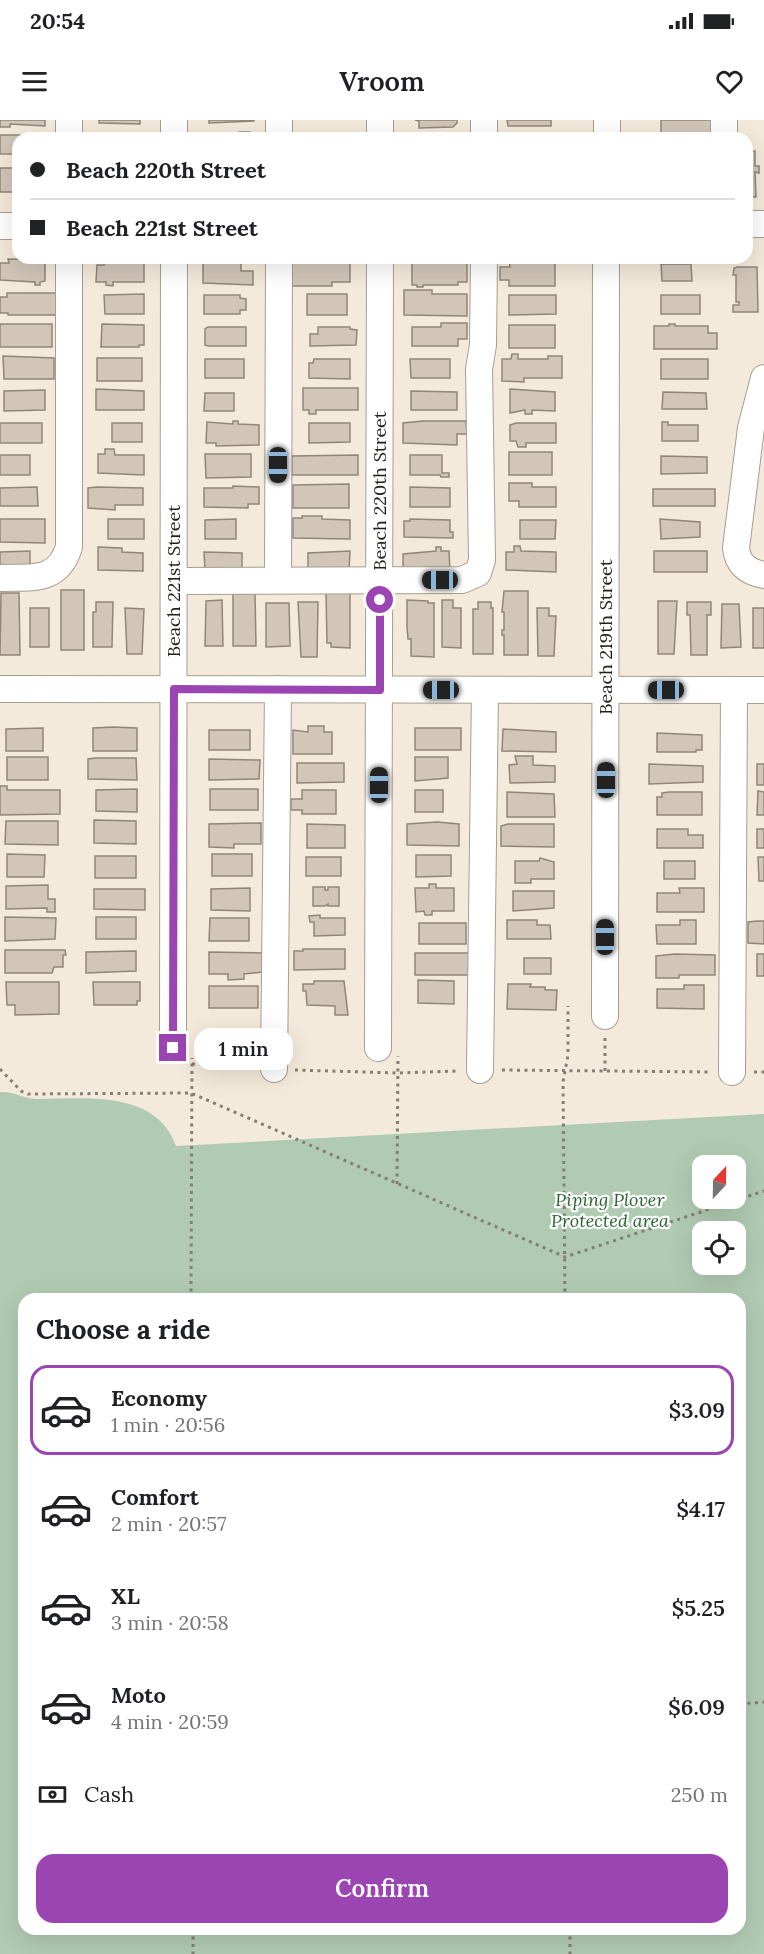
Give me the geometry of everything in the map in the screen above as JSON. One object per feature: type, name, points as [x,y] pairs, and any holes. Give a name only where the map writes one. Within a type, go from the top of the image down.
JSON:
[{"type":"street","points":[[0,578],[47,575],[60,566],[69,547],[69,264]]},
{"type":"street","name":"Beach 221st Street","points":[[174,264],[174,689],[183,1050]]},
{"type":"street","points":[[278,580],[279,264]]},
{"type":"street","name":"Beach 220th Street","points":[[380,264],[380,690],[388,1050]]},
{"type":"street","points":[[174,580],[462,580],[472,578],[481,567],[479,369],[483,345],[483,264]]},
{"type":"street","name":"Beach 219th Street","points":[[605,1016],[606,264]]},
{"type":"street","points":[[764,378],[752,428],[736,549],[737,557],[746,569],[764,575]]},
{"type":"street","points":[[0,689],[764,690]]},
{"type":"street","points":[[274,1069],[278,689]]},
{"type":"street","points":[[480,1070],[485,690]]},
{"type":"street","points":[[732,1072],[734,690]]},
{"type":"path","points":[[565,1293],[563,1082],[568,1055],[568,1006]]},
{"type":"path","points":[[604,1071],[605,1016]]},
{"type":"path","points":[[183,1050],[190,1094],[191,1293]]},
{"type":"path","points":[[388,1050],[397,1184]]},
{"type":"path","points":[[0,1069],[21,1091],[28,1094],[190,1094],[565,1257],[764,1191]]},
{"type":"path","points":[[746,1704],[764,1702]]},
{"type":"path","points":[[193,1935],[193,1954]]},
{"type":"path","points":[[570,1935],[570,1954]]},
{"type":"green space","name":"Piping Plover Protected area","points":[[0,1092],[36,1099],[96,1099],[136,1106],[152,1115],[166,1128],[176,1146],[764,1114],[764,1954],[0,1954]]},
{"type":"building","points":[[0,120],[45,120],[45,126],[10,124],[10,127],[0,127]]},
{"type":"building","points":[[99,120],[140,120],[140,124],[99,123]]},
{"type":"building","points":[[209,120],[254,120],[254,121],[209,123]]},
{"type":"building","points":[[415,120],[457,120],[457,123],[453,127],[419,128],[419,121]]},
{"type":"building","points":[[507,120],[551,120],[551,126],[508,126]]},
{"type":"building","points":[[661,120],[718,120],[718,132],[661,132]]},
{"type":"building","points":[[0,135],[12,135],[12,154],[0,154]]},
{"type":"building","points":[[753,151],[755,151],[755,166],[759,166],[759,173],[755,172],[756,197],[753,197]]},
{"type":"building","points":[[0,168],[12,168],[12,192],[0,192]]},
{"type":"building","points":[[8,259],[12,259],[12,264],[45,264],[45,281],[40,282],[40,285],[35,285],[35,282],[0,280],[0,263],[9,263]]},
{"type":"building","points":[[144,264],[144,282],[113,282],[113,286],[106,285],[106,282],[96,282],[97,265]]},
{"type":"building","points":[[203,264],[241,264],[241,271],[253,271],[253,285],[203,283]]},
{"type":"building","points":[[292,264],[350,264],[350,282],[332,282],[332,286],[292,286]]},
{"type":"building","points":[[412,264],[467,264],[467,282],[458,282],[458,285],[423,285],[423,287],[412,285]]},
{"type":"building","points":[[510,264],[555,264],[555,286],[509,286],[509,280],[500,280],[500,267],[510,267]]},
{"type":"building","points":[[661,264],[691,264],[692,281],[662,281]]},
{"type":"building","points":[[757,267],[758,312],[733,312],[733,305],[739,305],[739,302],[736,302],[736,275],[733,275],[734,268]]},
{"type":"building","points":[[404,290],[432,290],[432,294],[467,294],[467,316],[404,315]]},
{"type":"building","points":[[7,293],[56,293],[56,315],[0,313],[0,297],[7,297]]},
{"type":"building","points":[[144,294],[144,314],[105,314],[104,295]]},
{"type":"building","points":[[307,294],[347,294],[347,315],[307,315]]},
{"type":"building","points":[[204,295],[240,295],[240,298],[246,299],[246,310],[240,310],[240,314],[204,314]]},
{"type":"building","points":[[509,295],[556,295],[556,314],[509,315]]},
{"type":"building","points":[[661,295],[700,295],[700,314],[661,314]]},
{"type":"building","points":[[441,323],[467,323],[467,339],[458,339],[458,346],[412,346],[412,327],[441,327]]},
{"type":"building","points":[[0,324],[52,324],[52,347],[0,347]]},
{"type":"building","points":[[102,324],[144,325],[144,345],[101,347]]},
{"type":"building","points":[[669,324],[708,326],[708,333],[717,333],[717,349],[654,349],[654,326],[669,326]]},
{"type":"building","points":[[509,325],[555,325],[555,348],[509,348]]},
{"type":"building","points":[[208,327],[246,327],[246,346],[205,345],[205,329]]},
{"type":"building","points":[[318,327],[350,327],[350,329],[357,330],[356,345],[310,346],[310,334],[318,334]]},
{"type":"building","points":[[512,354],[518,354],[518,359],[548,359],[548,356],[562,356],[562,378],[524,378],[524,382],[502,381],[502,359],[511,359]]},
{"type":"building","points":[[3,356],[54,358],[54,379],[4,379]]},
{"type":"building","points":[[97,358],[142,358],[142,381],[97,381]]},
{"type":"building","points":[[205,359],[244,359],[244,378],[205,378]]},
{"type":"building","points":[[314,359],[350,359],[350,379],[309,378],[309,363],[313,363]]},
{"type":"building","points":[[410,359],[450,359],[450,378],[411,378]]},
{"type":"building","points":[[661,359],[708,359],[708,379],[661,379]]},
{"type":"building","points":[[303,388],[358,388],[358,410],[316,410],[316,414],[309,414],[309,410],[303,410]]},
{"type":"building","points":[[96,389],[144,391],[144,410],[96,410]]},
{"type":"building","points":[[510,389],[555,392],[555,411],[532,410],[532,414],[525,414],[525,410],[510,413]]},
{"type":"building","points":[[45,390],[45,410],[4,411],[4,391]]},
{"type":"building","points":[[411,391],[457,392],[457,410],[411,410]]},
{"type":"building","points":[[663,392],[706,393],[707,409],[662,409]]},
{"type":"building","points":[[205,393],[234,393],[234,411],[204,411]]},
{"type":"building","points":[[233,421],[238,421],[238,424],[259,425],[259,445],[216,446],[216,443],[206,443],[207,422],[233,424]]},
{"type":"building","points":[[466,421],[467,434],[457,434],[457,445],[403,443],[403,423]]},
{"type":"building","points":[[662,422],[668,422],[668,425],[698,425],[698,441],[662,441]]},
{"type":"building","points":[[0,423],[42,423],[42,443],[0,443]]},
{"type":"building","points":[[112,423],[142,423],[142,442],[112,442]]},
{"type":"building","points":[[309,423],[350,423],[350,442],[309,443]]},
{"type":"building","points":[[556,423],[556,443],[526,443],[526,447],[518,447],[516,441],[510,441],[510,425]]},
{"type":"building","points":[[105,449],[114,449],[115,455],[144,455],[144,475],[98,473],[98,454],[105,454]]},
{"type":"building","points":[[509,452],[552,452],[552,475],[509,475]]},
{"type":"building","points":[[205,454],[251,454],[251,477],[206,478]]},
{"type":"building","points":[[0,455],[30,455],[30,475],[0,475]]},
{"type":"building","points":[[358,455],[358,475],[292,475],[292,456]]},
{"type":"building","points":[[410,455],[442,455],[442,473],[449,473],[449,477],[410,475]]},
{"type":"building","points":[[661,456],[707,457],[707,473],[661,474]]},
{"type":"building","points":[[509,483],[532,483],[532,487],[556,487],[556,507],[519,507],[519,501],[509,501]]},
{"type":"building","points":[[349,484],[349,508],[293,508],[293,485]]},
{"type":"building","points":[[233,486],[259,487],[259,504],[248,504],[248,508],[204,507],[204,488],[233,488]]},
{"type":"building","points":[[37,487],[38,506],[0,506],[0,488]]},
{"type":"building","points":[[410,487],[450,488],[450,507],[410,507]]},
{"type":"building","points":[[88,488],[143,488],[143,505],[115,505],[115,510],[88,508]]},
{"type":"building","points":[[653,489],[715,489],[715,506],[653,506]]},
{"type":"building","points":[[302,516],[350,520],[350,539],[293,538],[293,518],[302,518]]},
{"type":"building","points":[[0,519],[45,519],[45,543],[0,542]]},
{"type":"building","points":[[108,519],[144,519],[144,539],[108,539]]},
{"type":"building","points":[[236,519],[236,539],[205,539],[205,520]]},
{"type":"building","points":[[410,519],[450,520],[450,532],[453,532],[453,538],[404,537],[404,521],[410,521]]},
{"type":"building","points":[[660,519],[700,522],[700,537],[661,539]]},
{"type":"building","points":[[520,520],[556,520],[555,539],[520,539]]},
{"type":"building","points":[[514,546],[520,546],[521,551],[556,552],[556,572],[506,570],[506,552],[514,552]]},
{"type":"building","points":[[98,547],[122,548],[122,552],[143,553],[143,571],[98,570]]},
{"type":"building","points":[[436,547],[441,547],[441,551],[449,551],[450,571],[403,570],[403,554],[436,551]]},
{"type":"building","points":[[30,551],[30,571],[0,571],[0,552]]},
{"type":"building","points":[[350,551],[349,571],[308,569],[308,553]]},
{"type":"building","points":[[654,551],[707,551],[707,572],[654,572]]},
{"type":"building","points":[[204,552],[242,553],[242,571],[205,571]]},
{"type":"building","points":[[61,590],[84,590],[84,650],[61,650]]},
{"type":"building","points":[[504,591],[528,591],[528,655],[504,655],[502,630],[504,630],[504,612],[502,612]]},
{"type":"building","points":[[1,593],[19,593],[20,655],[0,655]]},
{"type":"building","points":[[233,593],[255,593],[256,646],[233,646]]},
{"type":"building","points":[[326,593],[350,593],[350,648],[331,647],[331,643],[327,643]]},
{"type":"building","points":[[222,600],[223,646],[205,646],[206,601]]},
{"type":"building","points":[[407,600],[434,603],[434,657],[411,656],[411,639],[408,639],[407,627]]},
{"type":"building","points":[[442,600],[453,600],[453,608],[461,608],[461,648],[442,647]]},
{"type":"building","points":[[658,601],[677,601],[674,654],[658,654]]},
{"type":"building","points":[[96,602],[113,602],[112,647],[93,647],[93,612],[96,612]]},
{"type":"building","points":[[298,602],[318,602],[317,657],[301,657]]},
{"type":"building","points":[[478,602],[491,602],[491,608],[493,608],[493,654],[473,654],[473,609],[478,609]]},
{"type":"building","points":[[687,602],[711,602],[711,615],[707,615],[707,655],[691,655],[690,615],[687,615]]},
{"type":"building","points":[[266,603],[289,603],[290,646],[266,647]]},
{"type":"building","points":[[722,604],[739,604],[741,647],[721,648]]},
{"type":"building","points":[[30,608],[49,608],[49,647],[30,647]]},
{"type":"building","points":[[125,608],[144,609],[142,654],[127,654]]},
{"type":"building","points":[[537,608],[549,608],[549,616],[556,616],[554,656],[538,656]]},
{"type":"building","points":[[753,608],[764,608],[764,648],[753,648]]},
{"type":"building","points":[[308,726],[324,726],[324,732],[332,732],[332,754],[293,754],[293,730],[308,732]]},
{"type":"building","points":[[43,728],[43,751],[6,751],[6,729]]},
{"type":"building","points":[[93,728],[137,728],[137,751],[93,751]]},
{"type":"building","points":[[415,728],[461,728],[461,750],[415,750]]},
{"type":"building","points":[[503,729],[556,732],[556,752],[502,751]]},
{"type":"building","points":[[209,730],[250,730],[250,750],[209,750]]},
{"type":"building","points":[[657,733],[702,735],[702,750],[657,752]]},
{"type":"building","points":[[515,756],[533,756],[533,765],[555,766],[555,782],[510,783],[509,765],[517,764]]},
{"type":"building","points":[[7,757],[48,757],[48,780],[7,780]]},
{"type":"building","points":[[415,757],[448,757],[448,778],[415,781]]},
{"type":"building","points":[[136,758],[137,780],[88,779],[88,759]]},
{"type":"building","points":[[209,759],[260,760],[259,779],[209,780]]},
{"type":"building","points":[[297,763],[344,763],[344,782],[297,783]]},
{"type":"building","points":[[649,764],[703,766],[703,782],[649,784]]},
{"type":"building","points":[[757,764],[764,764],[764,785],[757,785]]},
{"type":"building","points":[[0,786],[7,786],[7,790],[60,790],[60,814],[0,815]]},
{"type":"building","points":[[137,789],[137,812],[96,811],[96,790]]},
{"type":"building","points":[[210,789],[258,789],[258,810],[210,810]]},
{"type":"building","points":[[302,790],[336,790],[336,814],[302,814],[302,810],[291,810],[291,799],[302,799]]},
{"type":"building","points":[[415,790],[443,790],[443,812],[415,812]]},
{"type":"building","points":[[758,791],[764,792],[764,815],[757,815]]},
{"type":"building","points":[[507,792],[554,794],[555,817],[507,817]]},
{"type":"building","points":[[702,792],[702,815],[657,815],[657,797],[662,797],[662,793]]},
{"type":"building","points":[[94,820],[136,821],[136,844],[94,843]]},
{"type":"building","points":[[6,821],[58,821],[58,845],[5,844]]},
{"type":"building","points":[[437,822],[459,824],[459,846],[407,845],[407,824]]},
{"type":"building","points":[[261,823],[261,844],[234,844],[234,848],[209,847],[209,824]]},
{"type":"building","points":[[307,824],[345,825],[345,848],[307,848]]},
{"type":"building","points":[[554,824],[554,847],[501,846],[501,826]]},
{"type":"building","points":[[657,829],[688,829],[688,835],[703,835],[703,848],[657,848]]},
{"type":"building","points":[[757,829],[764,829],[764,848],[757,848]]},
{"type":"building","points":[[7,854],[45,855],[44,877],[7,877]]},
{"type":"building","points":[[212,854],[252,854],[252,876],[212,876]]},
{"type":"building","points":[[416,855],[451,855],[451,876],[416,877]]},
{"type":"building","points":[[95,856],[136,856],[136,878],[95,878]]},
{"type":"building","points":[[306,857],[341,857],[341,876],[306,876]]},
{"type":"building","points":[[758,857],[764,857],[764,881],[759,881]]},
{"type":"building","points":[[540,858],[554,862],[554,879],[531,879],[531,883],[515,883],[515,861],[539,861]]},
{"type":"building","points":[[664,861],[695,861],[695,879],[664,879]]},
{"type":"building","points":[[429,884],[436,884],[436,888],[454,888],[454,911],[432,911],[432,915],[425,915],[424,911],[416,912],[415,888],[429,888]]},
{"type":"building","points":[[48,885],[48,899],[55,899],[55,912],[47,912],[47,908],[6,909],[6,886]]},
{"type":"building","points":[[313,887],[325,887],[325,890],[328,890],[328,887],[339,887],[339,906],[328,906],[328,904],[313,906]]},
{"type":"building","points":[[250,888],[250,911],[211,910],[211,889]]},
{"type":"building","points":[[679,888],[704,888],[704,912],[657,912],[657,893],[680,893]]},
{"type":"building","points":[[94,889],[145,889],[145,910],[94,909]]},
{"type":"building","points":[[513,891],[554,891],[554,908],[513,911]]},
{"type":"building","points":[[320,915],[320,918],[345,918],[345,935],[314,936],[314,922],[310,922],[309,916]]},
{"type":"building","points":[[5,917],[56,918],[55,939],[5,941]]},
{"type":"building","points":[[96,917],[136,917],[136,939],[96,939]]},
{"type":"building","points":[[210,918],[249,918],[249,941],[209,941]]},
{"type":"building","points":[[507,920],[537,920],[537,925],[550,925],[551,939],[507,939]]},
{"type":"building","points":[[680,920],[696,920],[696,944],[657,944],[656,925],[680,925]]},
{"type":"building","points":[[764,921],[764,944],[748,943],[748,922]]},
{"type":"building","points":[[419,923],[466,923],[466,944],[419,944]]},
{"type":"building","points":[[303,949],[345,949],[345,969],[294,970],[294,951],[303,951]]},
{"type":"building","points":[[5,950],[65,950],[66,955],[63,955],[63,967],[54,967],[52,973],[5,973]]},
{"type":"building","points":[[136,951],[136,971],[86,973],[86,952]]},
{"type":"building","points":[[209,952],[263,953],[263,972],[244,974],[244,979],[228,980],[228,974],[209,974]]},
{"type":"building","points":[[415,953],[471,953],[471,975],[415,975]]},
{"type":"building","points":[[757,954],[764,954],[764,976],[757,976]]},
{"type":"building","points":[[715,955],[715,975],[679,975],[679,978],[656,978],[656,956]]},
{"type":"building","points":[[524,958],[551,958],[551,974],[524,974]]},
{"type":"building","points":[[418,980],[454,981],[454,1004],[418,1003]]},
{"type":"building","points":[[314,981],[344,981],[348,1015],[335,1015],[335,1006],[307,1005],[303,984],[314,984]]},
{"type":"building","points":[[6,982],[59,982],[59,1014],[15,1015],[15,1005],[7,1005]]},
{"type":"building","points":[[93,982],[140,982],[140,1001],[137,1001],[137,1005],[94,1005]]},
{"type":"building","points":[[508,984],[531,984],[530,987],[557,990],[556,1010],[507,1009]]},
{"type":"building","points":[[684,985],[704,985],[704,1009],[657,1008],[657,989],[684,989]]},
{"type":"building","points":[[209,986],[258,986],[258,1008],[209,1008]]},
{"type":"route","points":[[173,1048],[174,689],[380,690],[380,600]]}]
